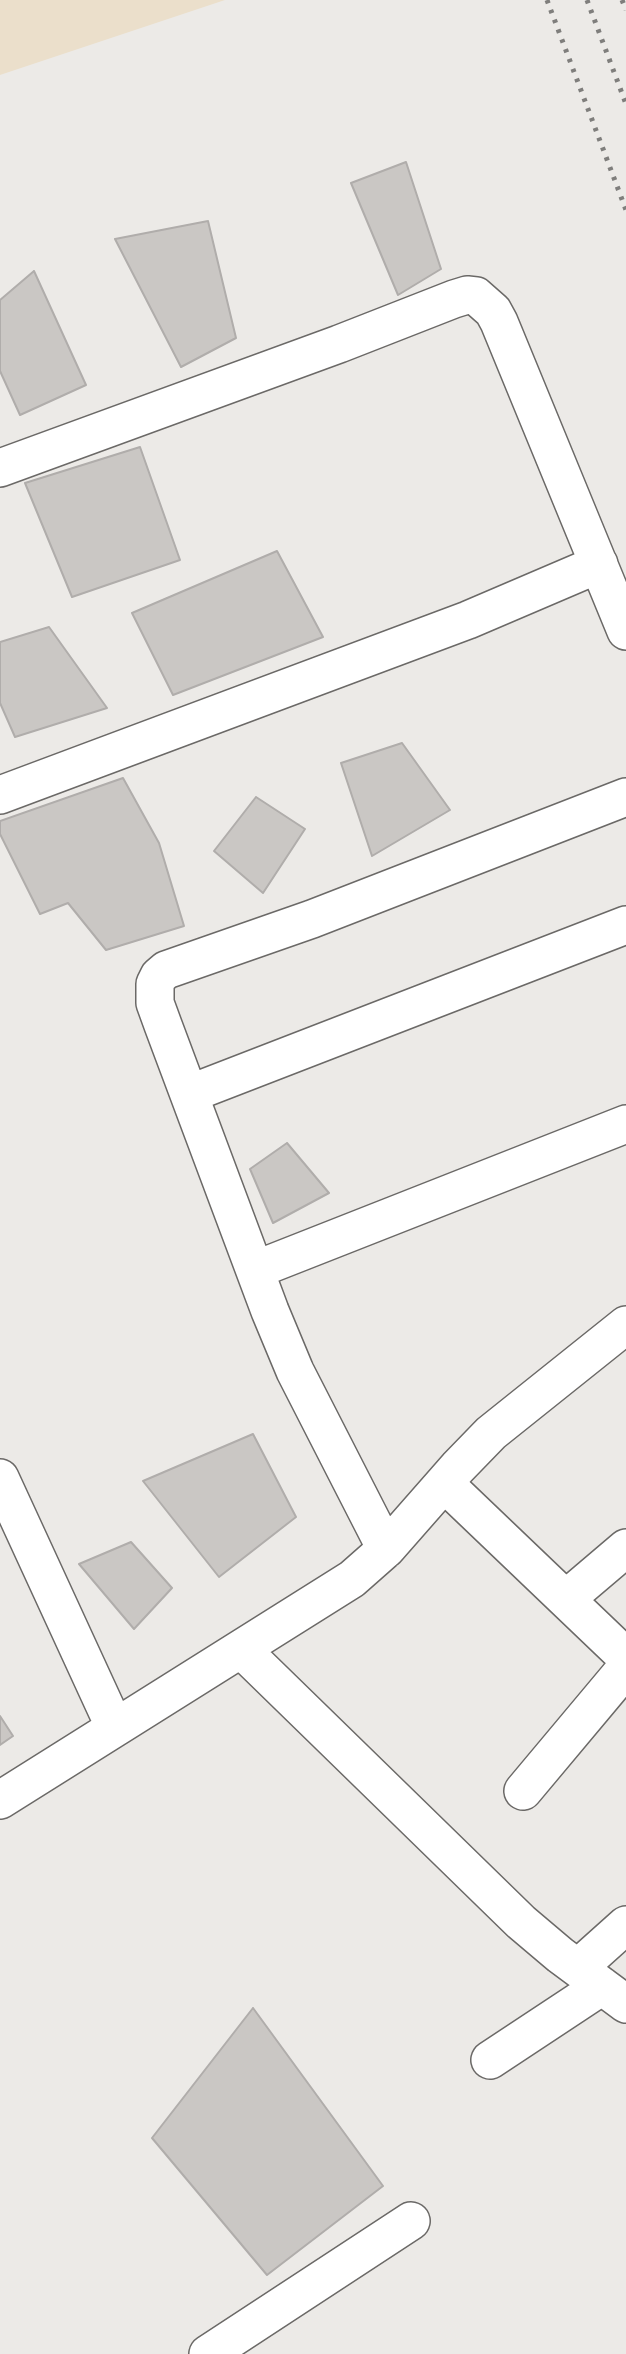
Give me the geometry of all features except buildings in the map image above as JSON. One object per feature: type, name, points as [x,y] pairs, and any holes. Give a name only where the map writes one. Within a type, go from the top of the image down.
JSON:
[{"type":"street","points":[[0,468],[454,299],[467,295],[476,296],[493,311],[499,322],[626,631]]},
{"type":"street","points":[[0,795],[468,620],[599,564]]},
{"type":"street","points":[[386,1549],[295,1371],[155,1003],[155,984],[162,972],[312,919],[626,797]]},
{"type":"street","points":[[189,1094],[626,925]]},
{"type":"street","points":[[255,1270],[626,1124]]},
{"type":"street","points":[[0,1800],[352,1579],[386,1549],[491,1433],[626,1325]]},
{"type":"street","points":[[0,1478],[115,1728]]},
{"type":"street","points":[[444,1483],[626,1657]]},
{"type":"street","points":[[566,1599],[626,1548]]},
{"type":"street","points":[[241,1648],[521,1922],[602,1986]]},
{"type":"street","points":[[523,1791],[626,1668]]},
{"type":"street","points":[[490,2060],[602,1986],[626,1925]]},
{"type":"street","points":[[208,2354],[411,2221]]},
{"type":"shaded area","points":[[0,0],[225,0],[0,75]]},
{"type":"railway","points":[[547,0],[626,210]]},
{"type":"railway","points":[[587,0],[626,104]]},
{"type":"railway","points":[[622,0],[626,10]]}]
